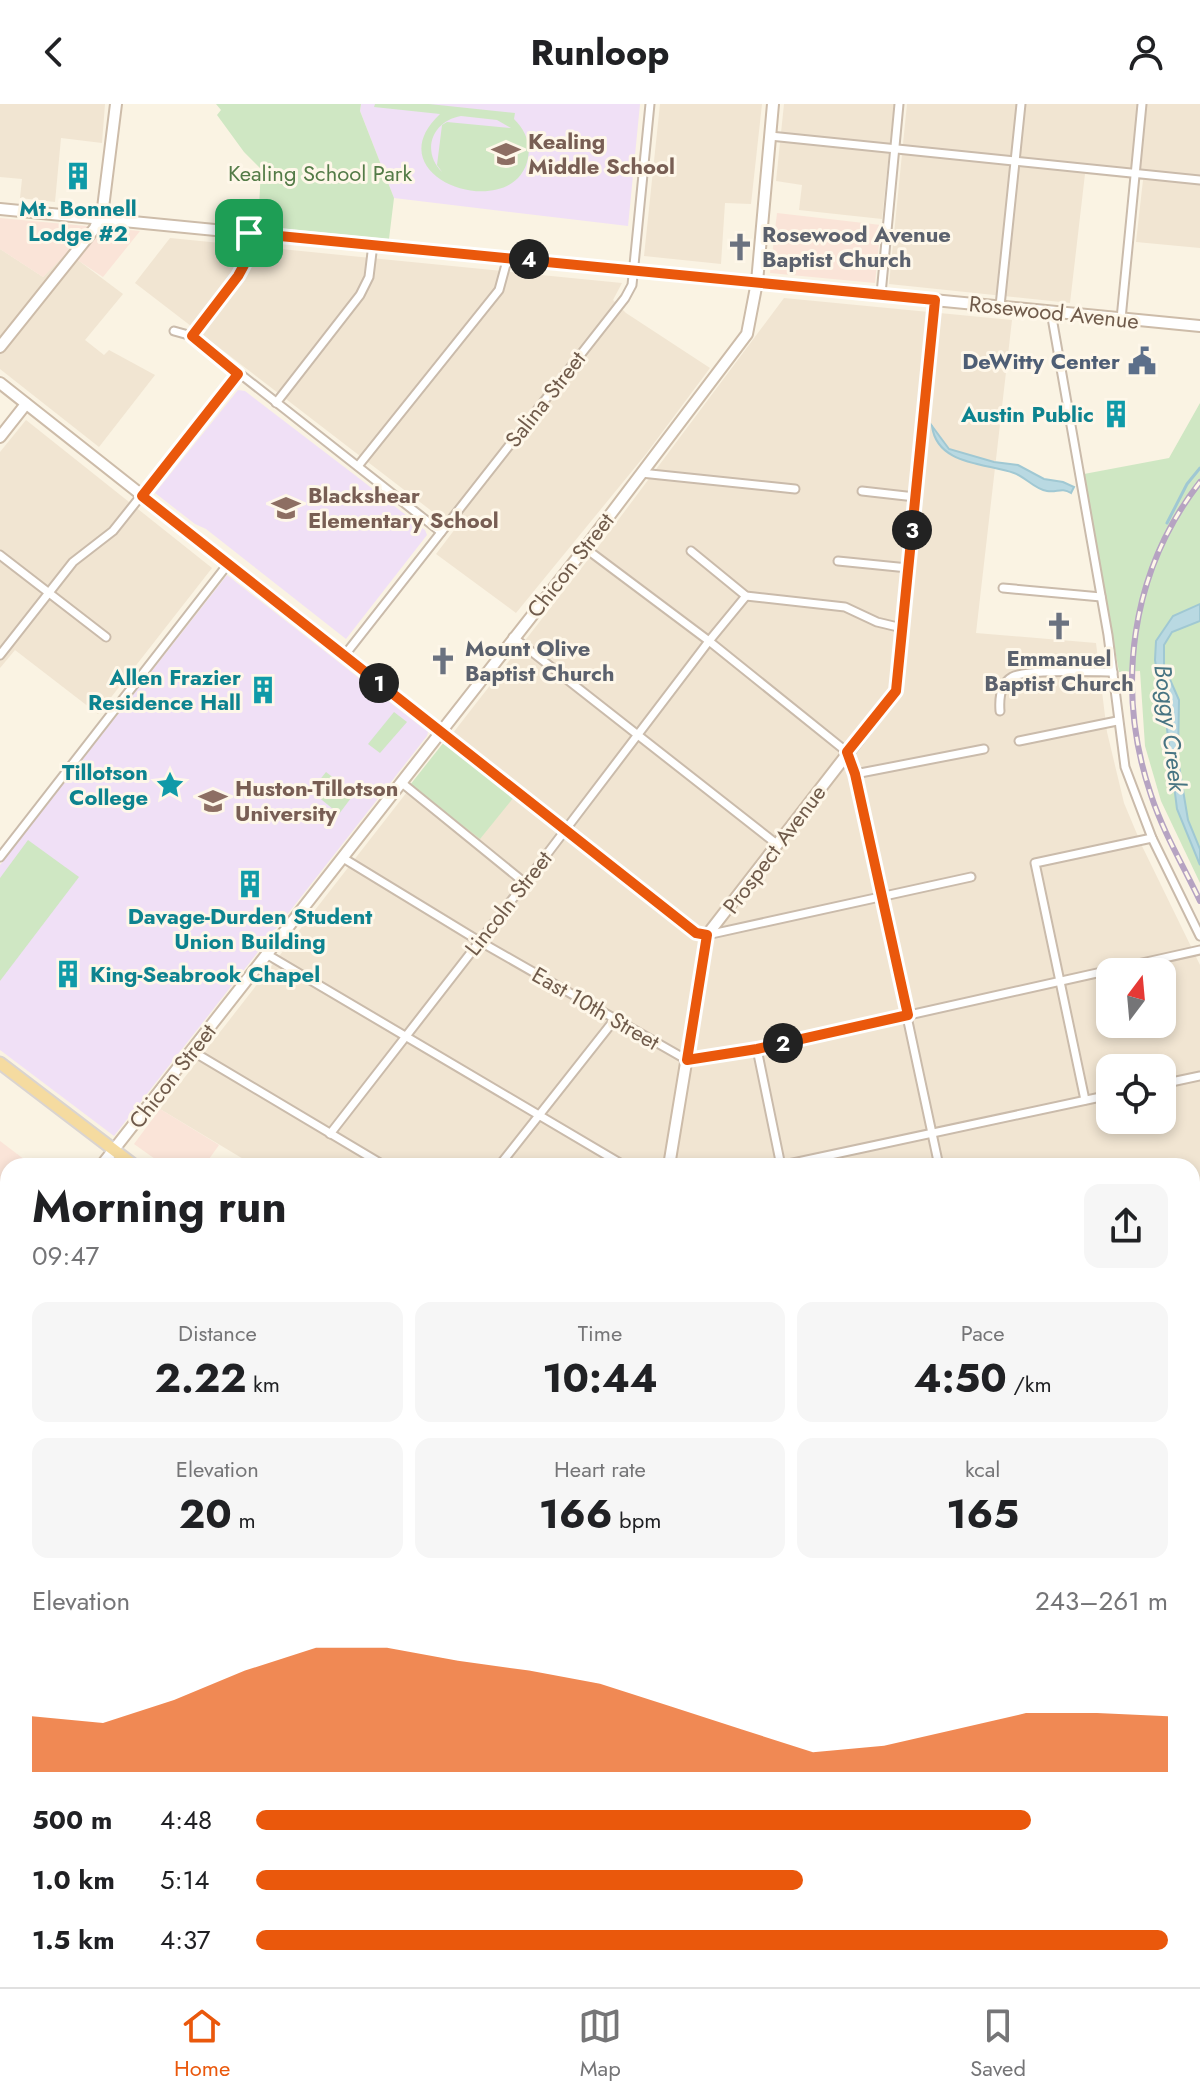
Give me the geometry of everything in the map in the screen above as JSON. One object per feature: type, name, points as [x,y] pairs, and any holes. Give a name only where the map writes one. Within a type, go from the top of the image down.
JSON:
[{"type":"main road","points":[[0,1063],[124,1158]]},
{"type":"street","points":[[0,347],[95,228],[103,208],[116,104]]},
{"type":"street","name":"Salina Street","points":[[344,656],[625,298],[632,285],[634,270],[650,104]]},
{"type":"street","name":"Chicon Street","points":[[108,1158],[585,548],[747,334],[757,282],[773,104]]},
{"type":"street","points":[[881,294],[899,104]]},
{"type":"street","points":[[1000,306],[1021,104]]},
{"type":"street","points":[[1121,319],[1142,104]]},
{"type":"street","points":[[770,136],[1200,180]]},
{"type":"street","name":"Rosewood Avenue","points":[[0,209],[1200,326]]},
{"type":"street","points":[[192,336],[238,276],[244,265],[249,233]]},
{"type":"street","points":[[276,403],[360,295],[369,277],[373,244]]},
{"type":"street","points":[[358,466],[499,290],[508,257]]},
{"type":"street","points":[[691,551],[746,596],[845,607],[877,622],[902,628],[935,300]]},
{"type":"street","points":[[1051,312],[1101,597],[1125,767],[1152,838],[1200,936]]},
{"type":"street","points":[[174,331],[192,336],[441,532]]},
{"type":"street","points":[[0,655],[73,562],[113,531],[238,374]]},
{"type":"street","points":[[0,383],[696,933],[707,935],[971,877]]},
{"type":"street","points":[[0,437],[26,404]]},
{"type":"street","points":[[641,473],[795,489]]},
{"type":"street","points":[[862,491],[915,497]]},
{"type":"street","points":[[585,548],[709,641],[847,752],[855,774],[937,1158]]},
{"type":"street","points":[[0,555],[106,637]]},
{"type":"street","points":[[838,561],[908,568]]},
{"type":"street","points":[[0,857],[228,564]]},
{"type":"street","points":[[1003,588],[1101,597]]},
{"type":"street","name":"Lincoln Street","points":[[330,1134],[746,596]]},
{"type":"street","name":"Prospect Avenue","points":[[670,1158],[707,935],[896,691],[902,628]]},
{"type":"street","points":[[513,637],[778,845]]},
{"type":"street","points":[[1000,711],[1005,683],[1019,674],[1113,672]]},
{"type":"street","points":[[1019,741],[1117,721]]},
{"type":"street","points":[[855,774],[984,749]]},
{"type":"street","points":[[402,783],[525,883]]},
{"type":"street","points":[[1085,1100],[1035,863],[1152,838]]},
{"type":"street","name":"East 10th Street","points":[[343,858],[479,941],[687,1060]]},
{"type":"street","points":[[687,1060],[757,1049],[1200,950]]},
{"type":"street","points":[[268,955],[611,1158]]},
{"type":"street","points":[[505,1158],[615,1019]]},
{"type":"street","points":[[757,1049],[779,1158]]},
{"type":"street","points":[[192,1051],[371,1158]]},
{"type":"street","points":[[1176,1081],[1200,1076]]},
{"type":"street","points":[[820,1158],[1096,1098]]},
{"type":"shaded area","points":[[0,104],[105,104],[102,143],[61,138],[55,202],[20,198],[22,179],[0,177]]},
{"type":"shaded area","name":"Kealing Middle School","points":[[361,104],[640,104],[628,226],[394,198],[360,111]]},
{"type":"shaded area","points":[[660,104],[762,104],[751,204],[725,203],[721,264],[644,256]]},
{"type":"shaded area","points":[[784,104],[894,104],[882,219],[799,210],[802,185],[776,181]]},
{"type":"shaded area","points":[[907,104],[1200,104],[1200,248],[1136,242],[1143,180],[1085,174],[1070,303],[889,284]]},
{"type":"shaded area","points":[[777,213],[881,225],[875,283],[770,273]]},
{"type":"shaded area","points":[[0,218],[140,231],[103,277],[67,253],[43,277],[0,249]]},
{"type":"shaded area","points":[[170,238],[622,283],[613,300],[626,313],[710,368],[646,454],[516,613],[436,554],[455,529],[135,283]]},
{"type":"shaded area","points":[[0,249],[43,277],[67,252],[123,294],[85,340],[104,355],[109,350],[155,375],[99,447],[0,369]]},
{"type":"shaded area","points":[[784,298],[1012,320],[976,633],[1096,643],[1107,732],[1124,803],[1200,965],[1200,1158],[242,1158],[160,1109],[601,543]]},
{"type":"shaded area","name":"Blackshear Elementary School","points":[[238,390],[245,391],[425,530],[427,535],[346,639],[155,493]]},
{"type":"shaded area","points":[[26,420],[212,568],[98,714],[15,650],[0,668],[0,452]]},
{"type":"shaded area","name":"Huston-Tillotson University","points":[[227,575],[428,732],[114,1136],[0,1050],[0,865]]},
{"type":"shaded area","points":[[160,1109],[219,1145],[210,1158],[154,1158],[134,1144]]},
{"type":"shaded area","points":[[0,1141],[22,1158],[0,1158]]},
{"type":"green space","name":"Kealing School Park","points":[[216,104],[361,104],[360,111],[394,198],[389,239],[258,226],[261,169],[244,152],[217,115],[221,110]]},
{"type":"green space","points":[[375,104],[429,104],[515,113],[514,119],[524,132],[529,152],[518,178],[499,189],[476,191],[453,186],[434,174],[423,158],[423,137],[440,114],[374,107]],"holes":[[[461,116],[497,120],[511,128],[447,122],[442,125],[451,119]],[[442,125],[437,165],[442,172],[436,164],[432,155],[431,146]]]},
{"type":"green space","points":[[1200,403],[1200,883],[1161,801],[1145,746],[1140,671],[1119,672],[1084,474],[1169,458]]},
{"type":"green space","points":[[394,712],[407,722],[380,753],[368,744]]},
{"type":"green space","points":[[444,742],[514,797],[480,839],[410,785]]},
{"type":"green space","points":[[326,772],[354,794],[339,814],[311,791]]},
{"type":"green space","points":[[28,840],[79,877],[0,981],[0,878]]},
{"type":"water","points":[[932,426],[949,449],[994,462],[1018,465],[1044,479],[1074,487],[1071,493],[1064,490],[1047,491],[1014,473],[952,455],[936,439]]},
{"type":"water","name":"Boggy Creek","points":[[1200,604],[1200,621],[1172,632],[1164,645],[1164,666],[1179,700],[1178,760],[1188,820],[1200,849],[1200,865],[1177,809],[1167,729],[1171,713],[1167,693],[1158,679],[1155,660],[1156,641],[1173,616]]},
{"type":"waterway","points":[[1167,523],[1187,484],[1200,468]]},
{"type":"railway","points":[[1200,482],[1176,517],[1144,593],[1132,673],[1140,755],[1151,795],[1200,901]]},
{"type":"place","name":"Kealing Middle School","points":[[506,154]]},
{"type":"place","name":"Mt. Bonnell Lodge #2","points":[[78,176]]},
{"type":"place","name":"Rosewood Avenue Baptist Church","points":[[740,247]]},
{"type":"place","name":"DeWitty Center","points":[[1142,361]]},
{"type":"place","name":"Austin Public","points":[[1116,414]]},
{"type":"place","name":"Blackshear Elementary School","points":[[286,508]]},
{"type":"place","name":"Emmanuel Baptist Church","points":[[1059,626]]},
{"type":"place","name":"Mount Olive Baptist Church","points":[[443,661]]},
{"type":"place","name":"Allen Frazier Residence Hall","points":[[263,690]]},
{"type":"place","name":"Tillotson College","points":[[170,785]]},
{"type":"place","name":"Huston-Tillotson University","points":[[213,801]]},
{"type":"place","name":"Davage-Durden Student Union Building","points":[[250,884]]},
{"type":"place","name":"King-Seabrook Chapel","points":[[68,974]]},
{"type":"route","points":[[249,233],[935,300],[896,691],[847,752],[855,774],[908,1015],[757,1049],[687,1060],[707,935],[696,933],[142,496],[238,374],[192,336],[238,276],[244,265],[249,233]]}]
